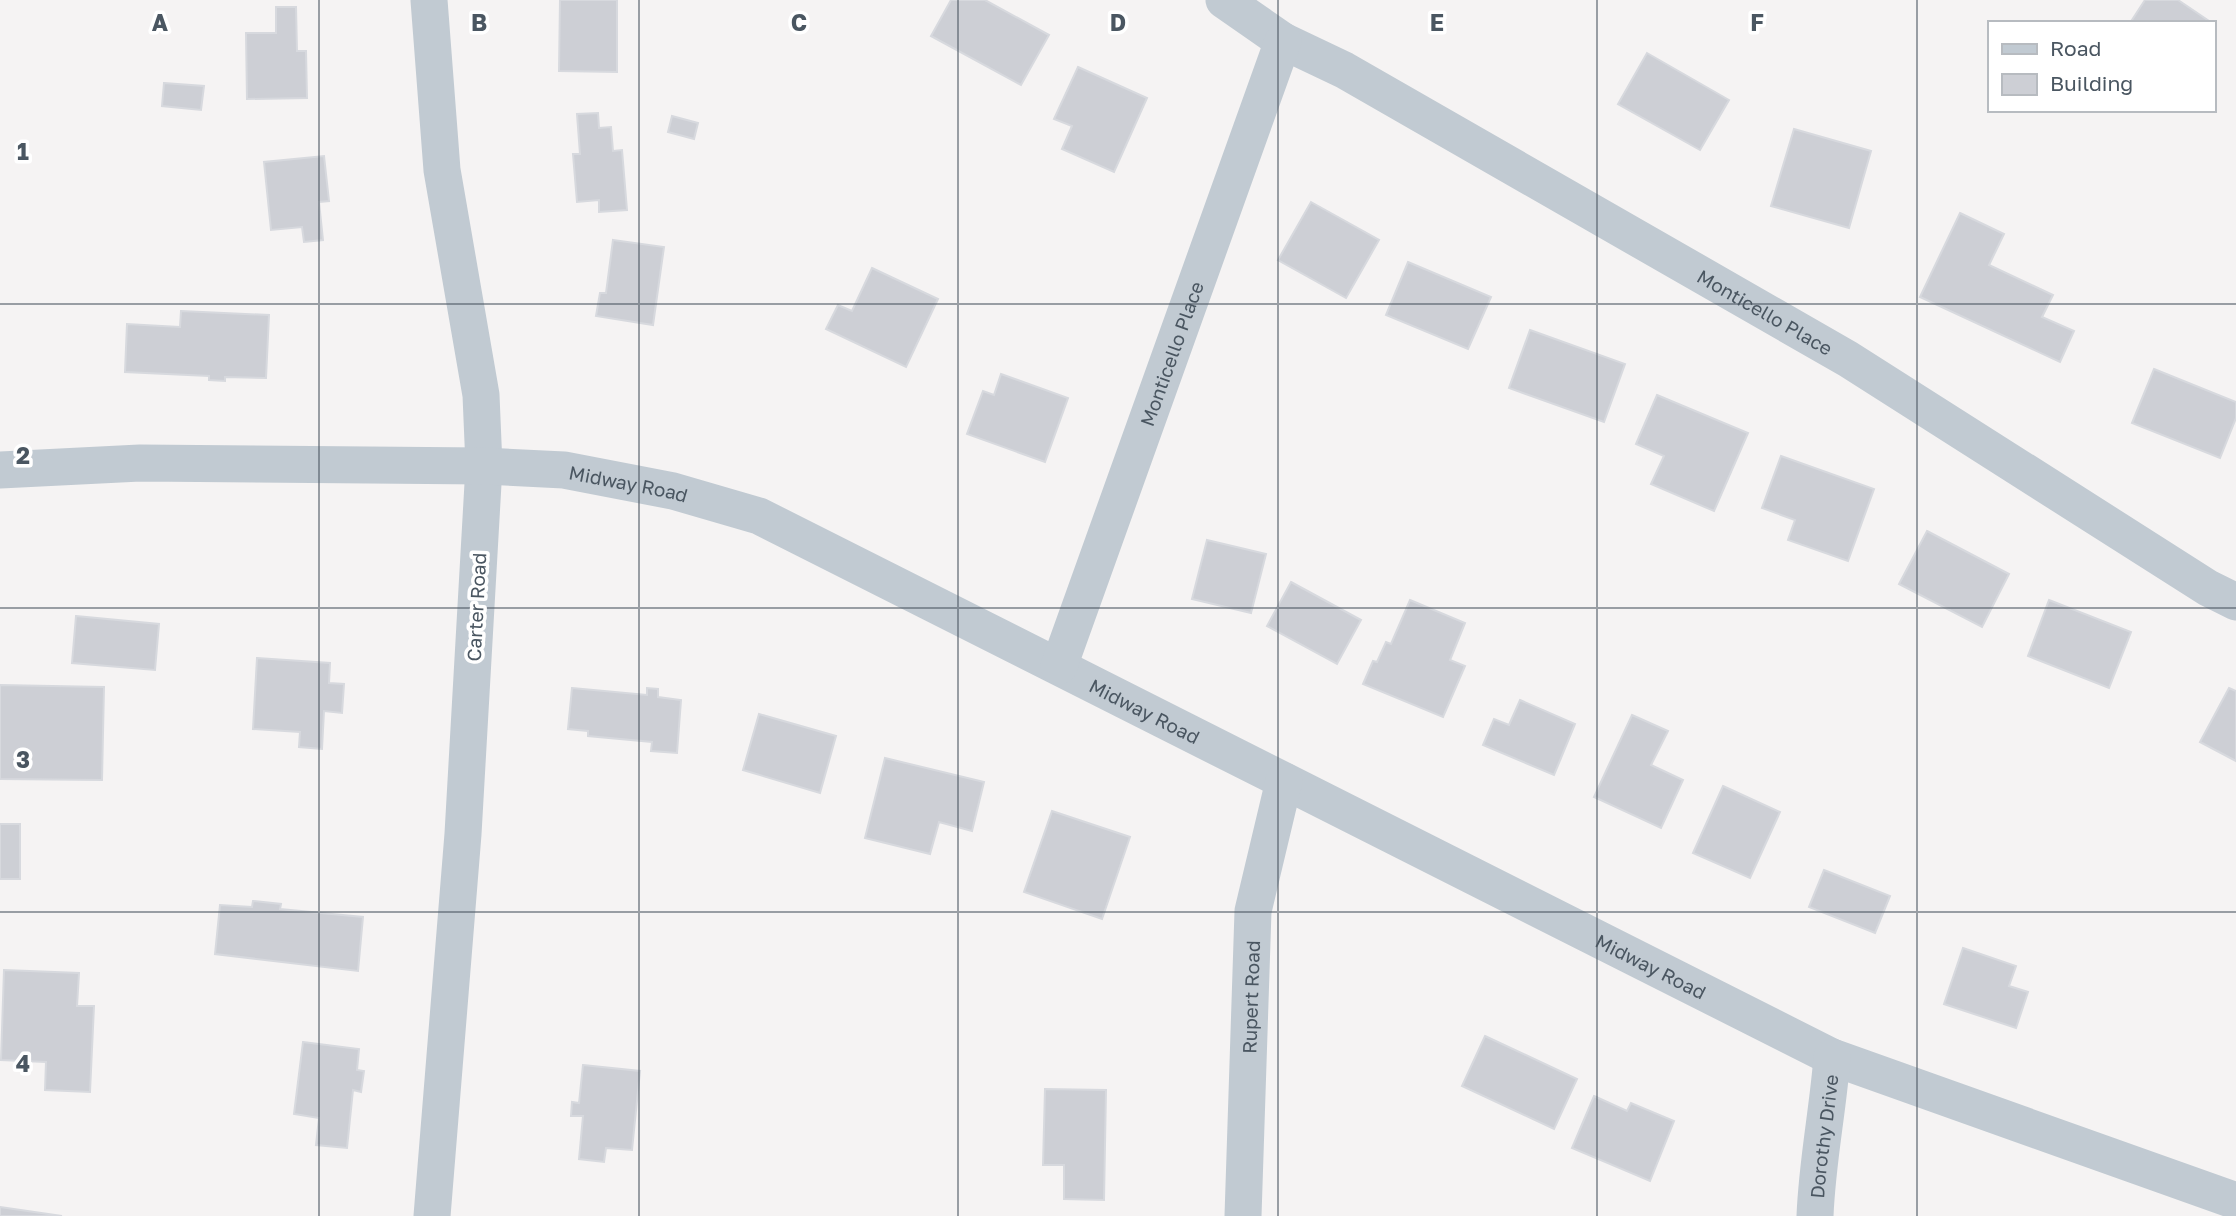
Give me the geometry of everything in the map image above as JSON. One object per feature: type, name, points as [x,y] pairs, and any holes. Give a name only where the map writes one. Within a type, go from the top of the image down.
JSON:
[{"type":"street","name":"Carter Road","points":[[429,0],[442,170],[481,395],[484,466],[463,834],[432,1216]]},
{"type":"street","name":"Monticello Place","points":[[1224,0],[1283,41],[1344,70],[1848,359],[2196,580],[2236,602]]},
{"type":"street","name":"Monticello Place","points":[[1059,666],[1283,41]]},
{"type":"street","name":"Midway Road","points":[[0,470],[140,463],[484,466],[565,470],[673,491],[759,516],[1832,1057],[2236,1201]]},
{"type":"street","name":"Rupert Road","points":[[1243,1216],[1253,911],[1284,781]]},
{"type":"street","name":"Dorothy Drive","points":[[1815,1216],[1816,1174],[1832,1057]]},
{"type":"building","points":[[560,0],[617,0],[617,72],[559,71]]},
{"type":"building","points":[[951,0],[985,0],[1049,35],[1021,85],[931,36]]},
{"type":"building","points":[[2145,0],[2178,0],[2209,21],[2131,21]]},
{"type":"building","points":[[276,7],[296,7],[297,51],[306,51],[307,98],[247,99],[246,33],[276,33]]},
{"type":"building","points":[[1647,53],[1729,100],[1700,150],[1618,104]]},
{"type":"building","points":[[1078,67],[1147,98],[1114,172],[1062,149],[1072,126],[1054,119]]},
{"type":"building","points":[[164,83],[204,86],[201,110],[162,106]]},
{"type":"building","points":[[598,113],[599,128],[611,127],[613,151],[622,150],[627,210],[599,212],[599,200],[577,202],[573,154],[580,154],[577,114]]},
{"type":"building","points":[[672,116],[698,123],[694,139],[668,132]]},
{"type":"building","points":[[1794,129],[1871,151],[1849,228],[1771,206]]},
{"type":"building","points":[[324,156],[329,201],[319,202],[323,240],[304,242],[302,227],[271,230],[264,162]]},
{"type":"building","points":[[1311,202],[1379,240],[1346,298],[1278,260]]},
{"type":"building","points":[[1960,213],[2004,234],[1989,265],[2053,295],[2042,317],[2074,331],[2060,362],[1920,297]]},
{"type":"building","points":[[613,240],[664,247],[653,325],[596,316],[600,293],[606,293]]},
{"type":"building","points":[[1408,262],[1491,297],[1468,349],[1386,315]]},
{"type":"building","points":[[872,268],[938,299],[906,367],[826,329],[838,305],[852,311]]},
{"type":"building","points":[[181,311],[269,315],[266,378],[225,377],[225,381],[209,380],[209,376],[125,372],[127,324],[180,327]]},
{"type":"building","points":[[1530,330],[1625,364],[1604,422],[1509,388]]},
{"type":"building","points":[[2154,369],[2236,402],[2236,418],[2220,458],[2132,423]]},
{"type":"building","points":[[1001,374],[1068,398],[1045,462],[967,434],[983,391],[994,395]]},
{"type":"building","points":[[1657,395],[1748,433],[1714,511],[1651,484],[1664,456],[1636,444]]},
{"type":"building","points":[[1781,456],[1874,489],[1848,561],[1788,540],[1795,520],[1762,508]]},
{"type":"building","points":[[1927,531],[2009,574],[1982,627],[1899,584]]},
{"type":"building","points":[[1207,540],[1266,554],[1251,613],[1192,599]]},
{"type":"building","points":[[1291,582],[1361,620],[1337,664],[1267,626]]},
{"type":"building","points":[[1410,600],[1465,623],[1450,660],[1465,666],[1443,717],[1363,684],[1373,661],[1377,662],[1386,642],[1391,644]]},
{"type":"building","points":[[2049,600],[2131,632],[2109,688],[2028,656]]},
{"type":"building","points":[[76,616],[159,624],[155,670],[72,663]]},
{"type":"building","points":[[257,658],[330,663],[329,683],[344,684],[342,713],[324,711],[322,749],[299,747],[300,732],[253,729]]},
{"type":"building","points":[[0,685],[104,687],[102,780],[0,779]]},
{"type":"building","points":[[572,688],[647,695],[647,688],[658,689],[658,697],[681,700],[677,753],[651,751],[652,742],[588,736],[588,731],[568,729]]},
{"type":"building","points":[[2229,688],[2236,691],[2236,761],[2200,742]]},
{"type":"building","points":[[1520,700],[1575,724],[1554,775],[1483,745],[1494,719],[1509,725]]},
{"type":"building","points":[[759,714],[836,736],[820,793],[743,770]]},
{"type":"building","points":[[1632,715],[1668,731],[1651,765],[1683,780],[1661,828],[1594,797]]},
{"type":"building","points":[[885,758],[984,782],[972,831],[939,822],[930,854],[865,838]]},
{"type":"building","points":[[1723,786],[1780,812],[1750,878],[1693,853]]},
{"type":"building","points":[[1052,811],[1130,837],[1102,919],[1024,892]]},
{"type":"building","points":[[0,824],[20,824],[20,879],[0,879]]},
{"type":"building","points":[[1824,870],[1890,896],[1875,933],[1809,907]]},
{"type":"building","points":[[253,901],[281,904],[280,909],[363,917],[358,971],[215,954],[220,905],[252,907]]},
{"type":"building","points":[[1963,948],[2016,966],[2009,986],[2028,992],[2016,1028],[1944,1004]]},
{"type":"building","points":[[4,970],[79,973],[77,1006],[94,1006],[90,1092],[45,1090],[46,1062],[1,1060]]},
{"type":"building","points":[[1485,1036],[1577,1079],[1554,1129],[1462,1086]]},
{"type":"building","points":[[303,1042],[359,1049],[357,1070],[364,1071],[361,1092],[353,1090],[347,1148],[316,1145],[319,1118],[294,1114]]},
{"type":"building","points":[[583,1065],[640,1071],[632,1150],[606,1148],[604,1162],[579,1159],[583,1116],[571,1116],[572,1102],[579,1103]]},
{"type":"building","points":[[1045,1089],[1106,1090],[1104,1200],[1064,1199],[1064,1165],[1043,1165]]},
{"type":"building","points":[[1594,1096],[1627,1111],[1631,1103],[1674,1121],[1650,1181],[1572,1148]]},
{"type":"building","points":[[0,1207],[62,1216],[0,1216]]}]
